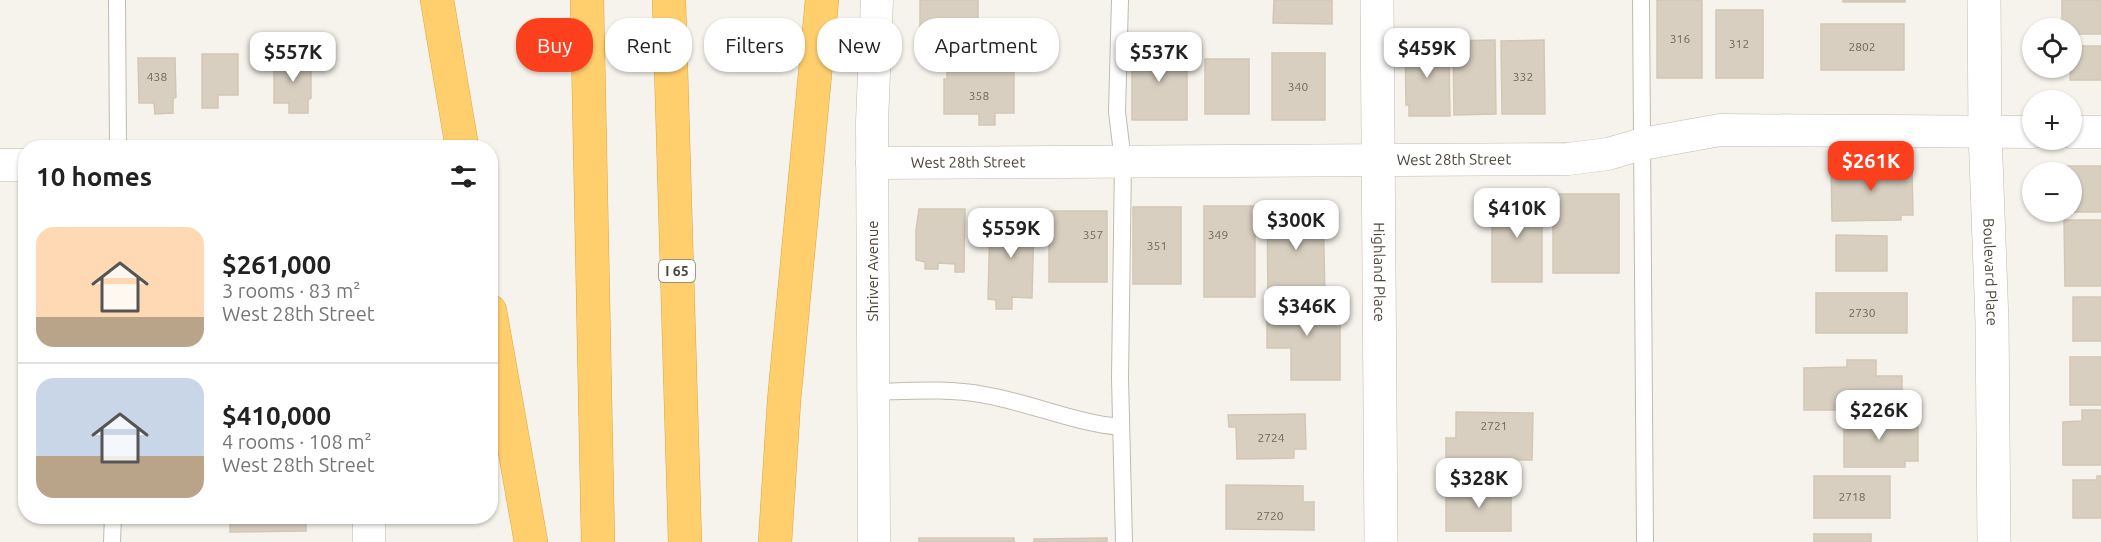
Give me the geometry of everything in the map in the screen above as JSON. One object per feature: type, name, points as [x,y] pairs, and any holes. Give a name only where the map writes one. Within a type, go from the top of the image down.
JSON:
[{"type":"highway","points":[[437,0],[461,140]]},
{"type":"highway","points":[[587,0],[598,542]]},
{"type":"highway","name":"I 65","points":[[669,0],[685,542]]},
{"type":"highway","points":[[775,542],[784,401],[822,0]]},
{"type":"highway","points":[[498,356],[531,542]]},
{"type":"street","name":"Shriver Avenue","points":[[874,542],[872,162],[877,0]]},
{"type":"street","name":"Highland Place","points":[[1377,0],[1381,542]]},
{"type":"street","name":"Boulevard Place","points":[[1984,0],[1985,132],[1992,322],[1994,542]]},
{"type":"street","name":"West 28th Street","points":[[872,162],[1568,159],[1608,154],[1642,144],[1720,130],[2022,132]]},
{"type":"street","points":[[2082,132],[2101,132]]},
{"type":"street","points":[[0,165],[18,165]]},
{"type":"street","points":[[369,524],[369,542]]},
{"type":"lane","points":[[117,0],[118,140]]},
{"type":"lane","points":[[1120,0],[1117,111],[1123,161],[1120,378],[1124,542]]},
{"type":"lane","points":[[1641,0],[1645,542]]},
{"type":"lane","points":[[873,392],[931,390],[984,395],[1099,425],[1121,427]]},
{"type":"lane","points":[[112,542],[113,524]]},
{"type":"building","points":[[920,0],[978,0],[978,18],[920,18]]},
{"type":"building","points":[[1274,0],[1332,0],[1332,24],[1273,23]]},
{"type":"building","points":[[1657,0],[1702,0],[1702,78],[1657,78]]},
{"type":"building","points":[[1843,0],[1905,0],[1905,2],[1843,2]]},
{"type":"building","points":[[2062,0],[2101,0],[2101,34],[2082,34],[2082,18],[2062,18]]},
{"type":"building","points":[[1716,10],[1763,10],[1763,78],[1716,78]]},
{"type":"building","points":[[1821,24],[1904,24],[1904,70],[1821,70]]},
{"type":"building","points":[[1437,38],[1437,57],[1449,56],[1450,116],[1409,116],[1409,105],[1406,105],[1405,39]]},
{"type":"building","points":[[1495,40],[1496,114],[1454,115],[1453,41]]},
{"type":"building","points":[[1544,40],[1545,114],[1502,114],[1501,41]]},
{"type":"building","points":[[1132,46],[1187,46],[1187,120],[1132,120]]},
{"type":"building","points":[[2082,46],[2101,46],[2101,80],[2070,80],[2070,78],[2082,78]]},
{"type":"building","points":[[1272,53],[1325,53],[1325,120],[1272,120]]},
{"type":"building","points":[[202,54],[238,54],[238,95],[218,95],[218,108],[202,108]]},
{"type":"building","points":[[274,57],[311,57],[311,98],[308,100],[308,113],[289,113],[289,103],[274,103]]},
{"type":"building","points":[[138,58],[175,58],[176,97],[173,99],[173,113],[155,114],[154,103],[139,103]]},
{"type":"building","points":[[1205,59],[1249,59],[1249,114],[1205,114]]},
{"type":"building","points":[[947,72],[1014,72],[1014,113],[995,113],[995,125],[979,125],[979,114],[944,114],[944,79],[947,79]]},
{"type":"building","points":[[1900,163],[1900,169],[1912,169],[1913,215],[1901,215],[1901,220],[1832,221],[1831,164]]},
{"type":"building","points":[[2082,166],[2101,166],[2101,212],[2082,212]]},
{"type":"building","points":[[1553,194],[1619,194],[1619,273],[1553,273]]},
{"type":"building","points":[[1492,196],[1542,196],[1542,282],[1492,282]]},
{"type":"building","points":[[1323,204],[1325,297],[1268,298],[1267,205]]},
{"type":"building","points":[[1204,206],[1255,206],[1255,297],[1204,297]]},
{"type":"building","points":[[1133,207],[1181,207],[1181,284],[1133,284]]},
{"type":"building","points":[[919,209],[965,209],[964,272],[955,272],[955,264],[938,263],[938,269],[925,269],[925,262],[916,260]]},
{"type":"building","points":[[1049,211],[1107,211],[1107,282],[1049,282]]},
{"type":"building","points":[[993,213],[1028,214],[1028,220],[1034,220],[1032,298],[1012,297],[1012,309],[996,309],[996,300],[988,299],[990,223],[993,223]]},
{"type":"building","points":[[2101,220],[2101,286],[2065,286],[2064,222]]},
{"type":"building","points":[[1836,235],[1887,236],[1887,271],[1836,271]]},
{"type":"building","points":[[1816,293],[1907,293],[1907,333],[1816,333]]},
{"type":"building","points":[[2073,297],[2101,297],[2101,341],[2073,341]]},
{"type":"building","points":[[1267,301],[1340,301],[1340,380],[1291,380],[1291,348],[1267,348]]},
{"type":"building","points":[[2070,357],[2101,357],[2101,405],[2070,405]]},
{"type":"building","points":[[1847,360],[1876,360],[1876,376],[1902,376],[1902,403],[1876,403],[1877,410],[1804,410],[1804,368],[1847,367]]},
{"type":"building","points":[[2082,410],[2101,410],[2101,465],[2063,465],[2063,422],[2082,421]]},
{"type":"building","points":[[1456,412],[1533,413],[1532,460],[1446,459],[1446,438],[1456,438]]},
{"type":"building","points":[[1844,413],[1902,413],[1902,427],[1918,427],[1918,461],[1905,461],[1905,467],[1844,467]]},
{"type":"building","points":[[1305,414],[1306,449],[1294,449],[1294,458],[1237,459],[1236,427],[1229,427],[1228,415]]},
{"type":"building","points":[[1814,476],[1890,476],[1890,518],[1814,518]]},
{"type":"building","points":[[2097,476],[2101,476],[2101,518],[2073,518],[2073,480],[2097,480]]},
{"type":"building","points":[[1226,485],[1303,486],[1303,502],[1314,502],[1314,530],[1226,529]]},
{"type":"building","points":[[1511,486],[1511,531],[1446,531],[1446,487]]},
{"type":"building","points":[[230,524],[306,524],[306,531],[230,532]]},
{"type":"building","points":[[1814,534],[1871,534],[1871,542],[1814,542]]},
{"type":"building","points":[[919,538],[1014,538],[1014,542],[919,542]]},
{"type":"building","points":[[1107,538],[1107,542],[1034,542],[1034,539]]}]
